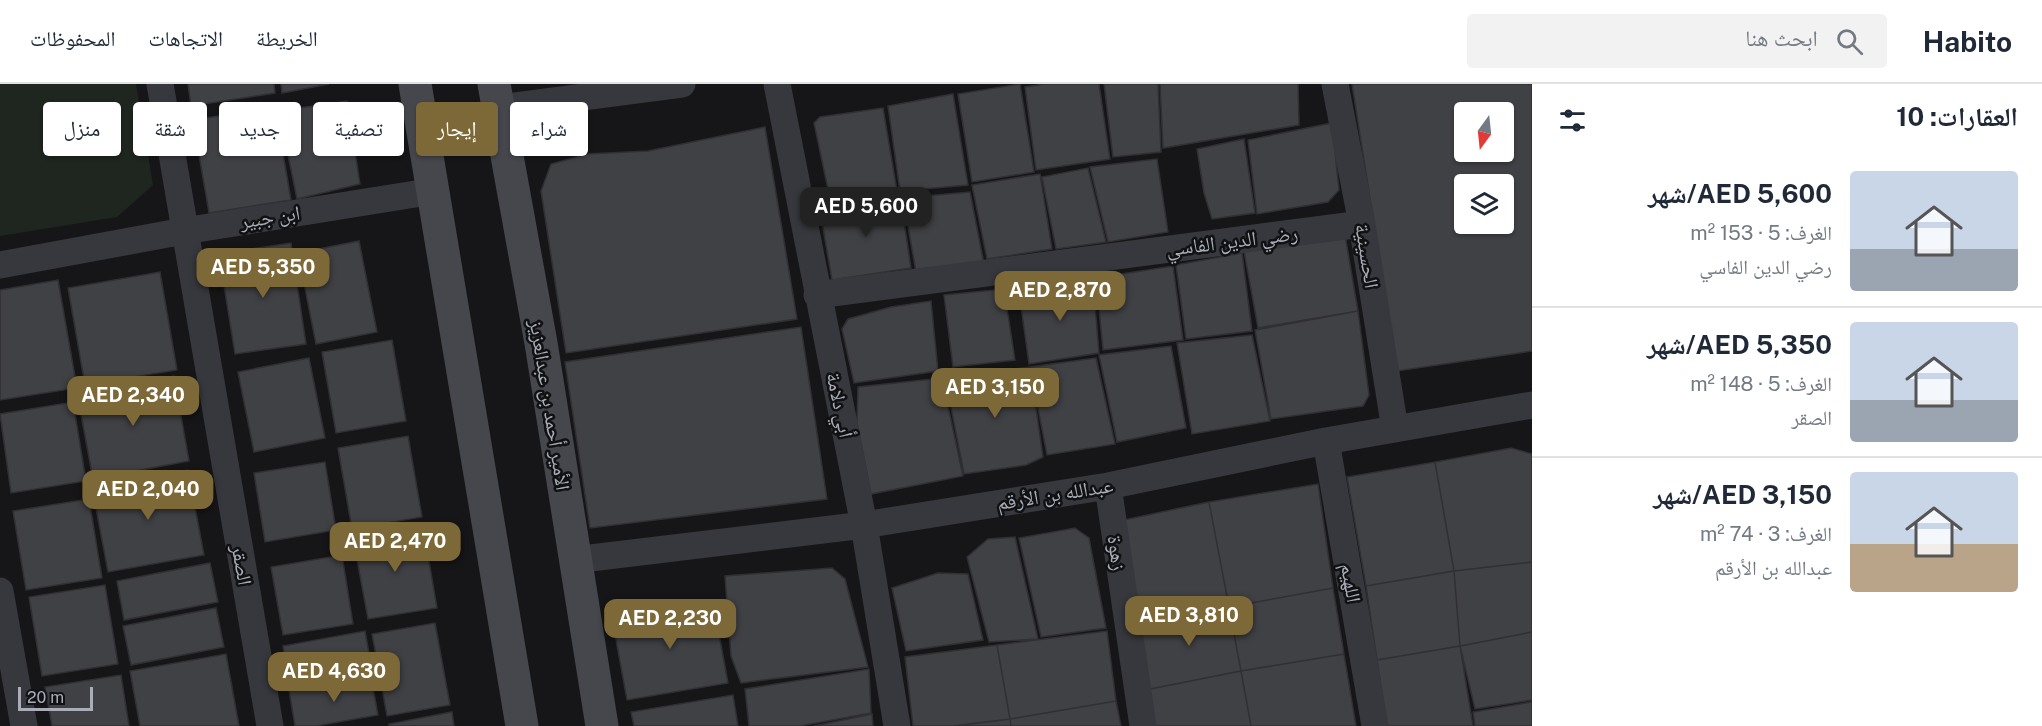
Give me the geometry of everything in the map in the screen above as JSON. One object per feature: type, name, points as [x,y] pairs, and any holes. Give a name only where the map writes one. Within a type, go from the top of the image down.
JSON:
[{"type":"street","name":"الصقر","points":[[160,84],[183,231],[270,726]]},
{"type":"street","points":[[415,84],[522,726]]},
{"type":"street","points":[[496,96],[682,84]]},
{"type":"street","name":"أبي دلامة","points":[[777,84],[864,525],[897,726]]},
{"type":"street","name":"الحسينية","points":[[1335,84],[1362,224],[1395,429]]},
{"type":"street","name":"الأمير أحمد بن عبدالعزيز","points":[[496,96],[541,343],[602,726]]},
{"type":"street","name":"ابن جبير","points":[[0,265],[183,231],[434,191]]},
{"type":"street","name":"رضي الدين الفاسي","points":[[817,295],[1362,224]]},
{"type":"street","name":"عبدالله بن الأرقم","points":[[574,560],[864,525],[1108,486],[1326,441],[1532,405]]},
{"type":"street","name":"اللهيم","points":[[1326,441],[1375,726]]},
{"type":"street","name":"زهوة","points":[[1108,486],[1143,726]]},
{"type":"street","points":[[0,591],[24,726]]},
{"type":"shaded area","points":[[0,84],[136,84],[139,102],[133,102],[133,156],[148,156],[153,185],[117,217],[0,236]]},
{"type":"building","points":[[188,84],[274,84],[275,93],[207,104],[190,102]]},
{"type":"building","points":[[281,84],[329,84],[282,93]]},
{"type":"building","points":[[1020,84],[1034,172],[972,182],[958,94]]},
{"type":"building","points":[[1044,84],[1099,84],[1110,159],[1036,170],[1025,87]]},
{"type":"building","points":[[1104,84],[1158,84],[1161,152],[1113,157]]},
{"type":"building","points":[[1160,84],[1298,84],[1299,125],[1163,148]]},
{"type":"building","points":[[1352,84],[1532,84],[1532,351],[1397,371]]},
{"type":"building","points":[[953,94],[968,185],[900,191],[888,106]]},
{"type":"building","points":[[313,106],[313,156],[356,156],[360,184],[297,199],[288,156],[301,156],[301,108]]},
{"type":"building","points":[[883,108],[897,191],[830,199],[814,123],[820,117]]},
{"type":"building","points":[[219,116],[219,156],[283,156],[291,200],[209,213],[199,156],[207,156],[207,118]]},
{"type":"building","points":[[1332,123],[1339,190],[1328,202],[1257,214],[1248,140]]},
{"type":"building","points":[[765,127],[797,319],[566,353],[541,191],[551,164],[588,156],[588,154],[648,151]]},
{"type":"building","points":[[1244,139],[1255,213],[1212,219],[1204,193],[1197,149]]},
{"type":"building","points":[[1157,159],[1168,232],[1108,242],[1090,167]]},
{"type":"building","points":[[1088,168],[1106,242],[1056,249],[1042,177]]},
{"type":"building","points":[[1040,174],[1052,249],[987,259],[972,185]]},
{"type":"building","points":[[970,192],[984,264],[916,272],[903,198]]},
{"type":"building","points":[[900,195],[911,268],[832,280],[822,222],[828,209]]},
{"type":"building","points":[[1345,235],[1358,311],[1258,328],[1244,251]]},
{"type":"building","points":[[359,241],[377,332],[316,344],[298,253]]},
{"type":"building","points":[[291,243],[306,344],[235,354],[221,267],[231,252]]},
{"type":"building","points":[[1242,253],[1252,331],[1186,339],[1176,265]]},
{"type":"building","points":[[1173,266],[1183,340],[1103,350],[1096,278]]},
{"type":"building","points":[[160,272],[177,370],[85,385],[68,288]]},
{"type":"building","points":[[58,280],[77,388],[0,400],[0,290]]},
{"type":"building","points":[[1093,281],[1099,353],[1029,364],[1019,292]]},
{"type":"building","points":[[1004,289],[1015,360],[953,367],[944,295]]},
{"type":"building","points":[[931,301],[938,371],[854,383],[842,329],[848,319],[891,307]]},
{"type":"building","points":[[1358,311],[1369,395],[1363,406],[1271,419],[1255,330]]},
{"type":"building","points":[[801,327],[827,499],[590,528],[565,362]]},
{"type":"building","points":[[1252,335],[1270,421],[1192,434],[1177,343]]},
{"type":"building","points":[[392,340],[406,421],[336,433],[322,352]]},
{"type":"building","points":[[1171,346],[1186,428],[1117,442],[1099,355]]},
{"type":"building","points":[[309,358],[325,438],[254,452],[238,372]]},
{"type":"building","points":[[1096,358],[1115,444],[1047,455],[1030,367]]},
{"type":"building","points":[[1030,367],[1043,457],[1026,465],[964,474],[945,377]]},
{"type":"building","points":[[174,376],[189,461],[93,479],[77,393]]},
{"type":"building","points":[[942,378],[963,476],[871,494],[857,423],[858,387]]},
{"type":"building","points":[[73,402],[86,481],[11,493],[0,414]]},
{"type":"building","points":[[408,436],[422,517],[352,529],[338,448]]},
{"type":"building","points":[[1511,448],[1532,454],[1532,562],[1454,571],[1435,462]]},
{"type":"building","points":[[325,462],[336,530],[265,542],[254,473]]},
{"type":"building","points":[[1435,462],[1454,571],[1366,586],[1347,477]]},
{"type":"building","points":[[188,470],[204,555],[108,572],[92,487]]},
{"type":"building","points":[[1318,484],[1333,588],[1229,607],[1209,502]]},
{"type":"building","points":[[89,499],[102,578],[26,590],[13,511]]},
{"type":"building","points":[[1209,502],[1229,607],[1138,621],[1119,521]]},
{"type":"building","points":[[423,526],[437,608],[368,619],[353,538]]},
{"type":"building","points":[[1075,528],[1089,538],[1106,628],[1041,637],[1019,538]]},
{"type":"building","points":[[1015,537],[1038,639],[989,642],[967,557],[988,539]]},
{"type":"building","points":[[342,555],[353,624],[283,635],[271,567]]},
{"type":"building","points":[[1532,562],[1532,632],[1460,646],[1454,571]]},
{"type":"building","points":[[210,563],[218,602],[124,620],[117,581]]},
{"type":"building","points":[[832,568],[845,579],[868,667],[741,683],[731,656],[725,576]]},
{"type":"building","points":[[1454,571],[1460,646],[1377,660],[1366,586]]},
{"type":"building","points":[[938,573],[968,574],[983,640],[906,651],[892,588]]},
{"type":"building","points":[[105,585],[118,664],[42,676],[29,597]]},
{"type":"building","points":[[1333,588],[1344,654],[1241,671],[1229,607]]},
{"type":"building","points":[[713,601],[728,683],[627,700],[612,618]]},
{"type":"building","points":[[1229,607],[1241,671],[1150,689],[1138,621]]},
{"type":"building","points":[[216,608],[224,647],[131,665],[123,626]]},
{"type":"building","points":[[435,623],[450,705],[387,716],[372,634]]},
{"type":"building","points":[[365,631],[372,670],[289,685],[283,646]]},
{"type":"building","points":[[1107,631],[1116,701],[1010,719],[997,645]]},
{"type":"building","points":[[1532,632],[1532,700],[1475,709],[1460,646]]},
{"type":"building","points":[[997,645],[1010,719],[953,726],[913,726],[905,657]]},
{"type":"building","points":[[1460,646],[1473,726],[1387,726],[1377,660]]},
{"type":"building","points":[[226,654],[239,726],[140,726],[130,671]]},
{"type":"building","points":[[1344,654],[1356,726],[1251,726],[1241,671]]},
{"type":"building","points":[[869,669],[871,713],[800,726],[749,726],[745,689]]},
{"type":"building","points":[[1241,671],[1251,726],[1153,726],[1150,689]]},
{"type":"building","points":[[121,675],[129,726],[52,726],[45,687]]},
{"type":"building","points":[[371,677],[378,715],[316,726],[295,726],[289,690]]},
{"type":"building","points":[[733,695],[738,726],[634,726],[631,712]]},
{"type":"building","points":[[1116,701],[1121,726],[1011,726],[1010,719]]},
{"type":"building","points":[[1532,702],[1532,726],[1475,726],[1473,712]]},
{"type":"building","points":[[452,712],[454,726],[389,726],[389,724]]},
{"type":"building","points":[[872,714],[873,726],[814,726]]},
{"type":"building","points":[[1010,719],[1011,726],[955,726]]}]
